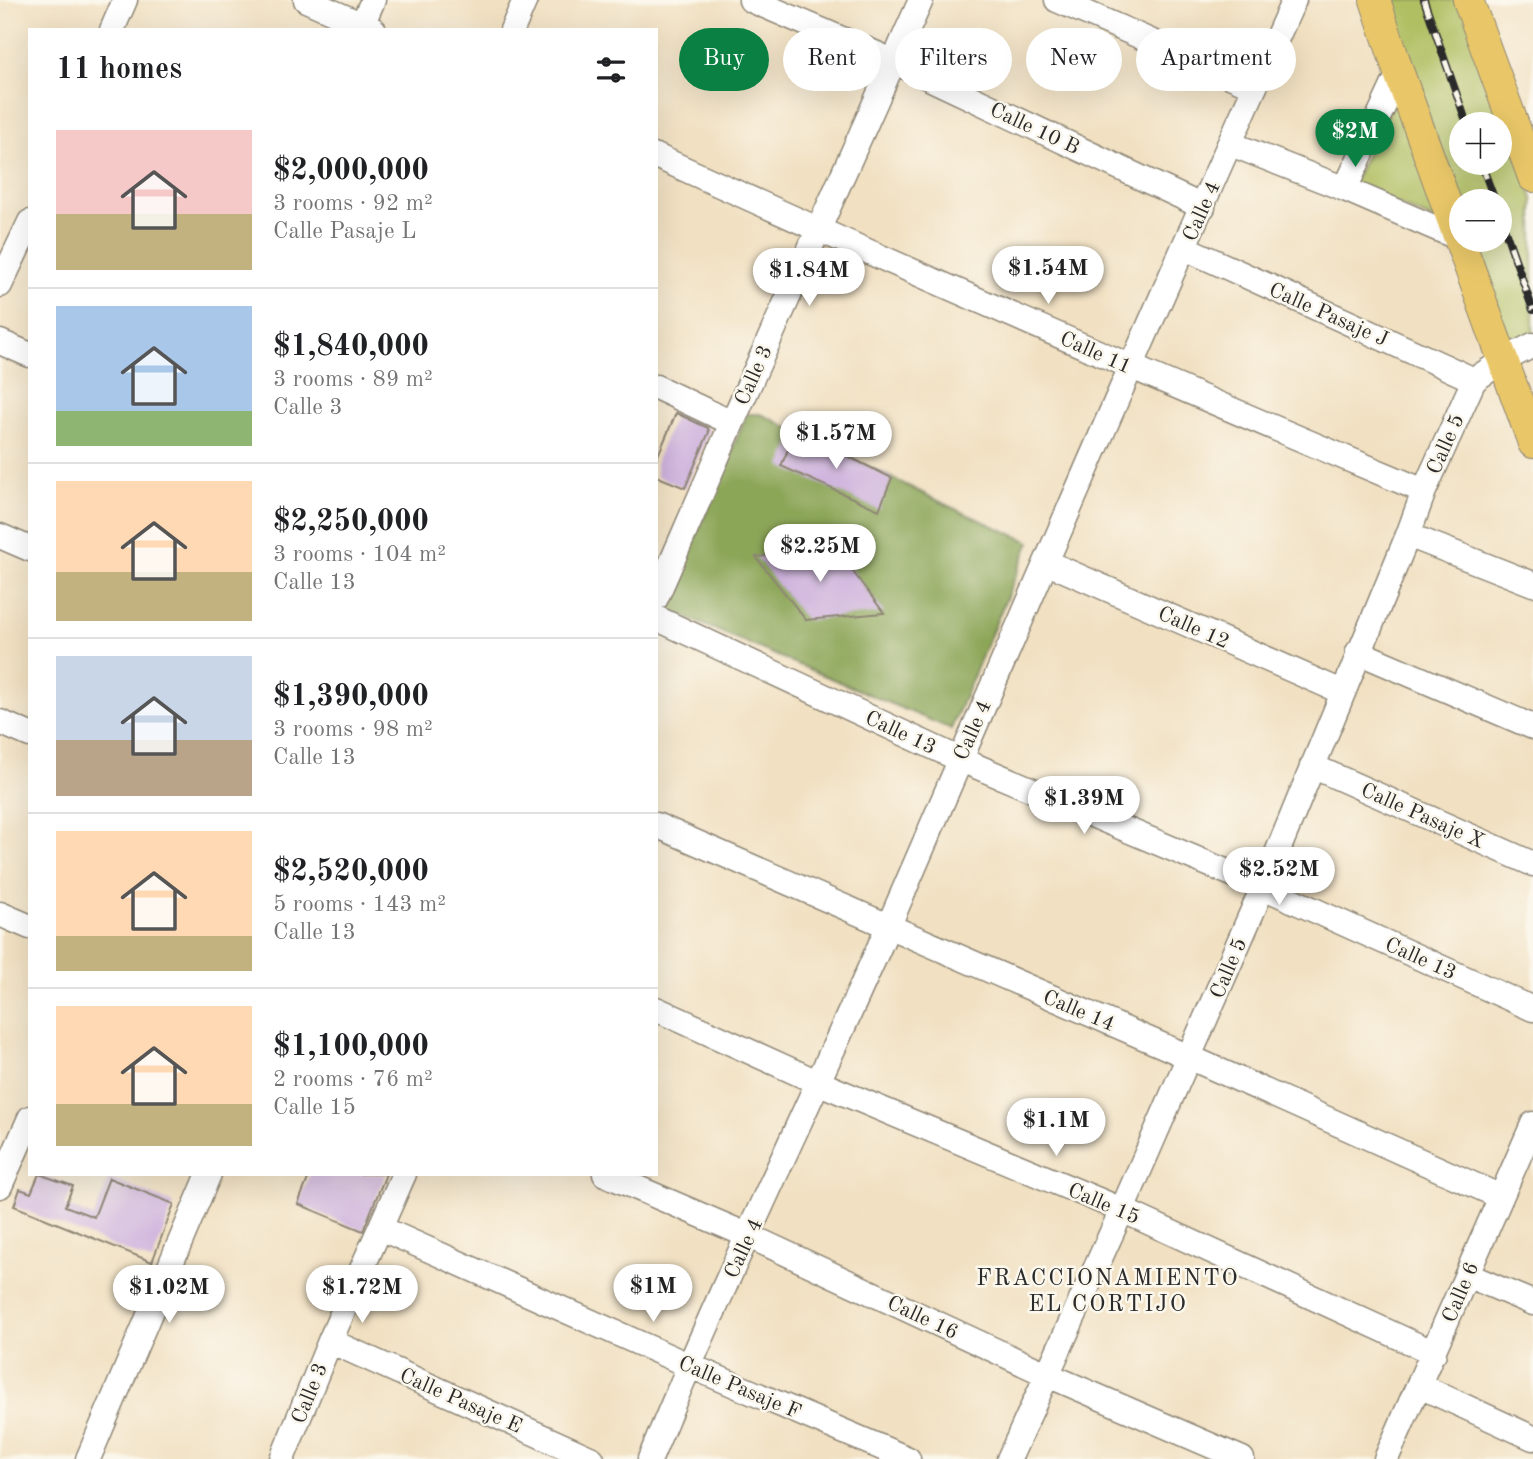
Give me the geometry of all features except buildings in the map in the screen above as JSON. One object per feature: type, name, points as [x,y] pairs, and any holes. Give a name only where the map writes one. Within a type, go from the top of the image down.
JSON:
[{"type":"main road","points":[[1375,0],[1449,207]]},
{"type":"main road","points":[[1468,0],[1526,136],[1533,177]]},
{"type":"main road","points":[[1466,252],[1533,443]]},
{"type":"street","points":[[113,28],[125,0]]},
{"type":"street","points":[[306,0],[368,27],[373,0]]},
{"type":"street","points":[[513,28],[525,0]]},
{"type":"street","name":"Calle 10 B","points":[[751,0],[893,61],[1203,207]]},
{"type":"street","name":"Calle 3","points":[[658,593],[921,0]]},
{"type":"street","points":[[1057,0],[1136,34]]},
{"type":"street","name":"Calle 4","points":[[1281,28],[1294,0]]},
{"type":"street","points":[[1345,189],[1399,73]]},
{"type":"street","name":"Calle 4","points":[[650,1459],[688,1365],[888,927],[959,759],[1253,91]]},
{"type":"street","points":[[1231,144],[1449,234]]},
{"type":"street","name":"Calle 11","points":[[658,157],[1132,368],[1424,491]]},
{"type":"street","points":[[0,285],[28,226]]},
{"type":"street","name":"Calle Pasaje J","points":[[1185,248],[1474,380]]},
{"type":"street","points":[[0,342],[28,354]]},
{"type":"street","points":[[1474,380],[1533,345]]},
{"type":"street","name":"Calle 5","points":[[1009,1459],[1122,1210],[1263,887],[1424,491],[1474,380]]},
{"type":"street","points":[[658,388],[732,423]]},
{"type":"street","points":[[1408,535],[1533,584]]},
{"type":"street","points":[[0,536],[28,548]]},
{"type":"street","name":"Calle 12","points":[[1046,562],[1342,692]]},
{"type":"street","name":"Calle 13","points":[[658,619],[959,759],[1263,887],[1533,1009]]},
{"type":"street","points":[[1358,652],[1533,727]]},
{"type":"street","points":[[0,722],[28,734]]},
{"type":"street","name":"Calle Pasaje X","points":[[1312,766],[1533,863]]},
{"type":"street","name":"Calle 14","points":[[658,826],[1189,1057],[1501,1197]]},
{"type":"street","points":[[0,914],[28,926]]},
{"type":"street","name":"Calle 15","points":[[658,1010],[817,1082],[1122,1210],[1434,1353]]},
{"type":"street","points":[[0,1186],[28,1123]]},
{"type":"street","name":"Calle 6","points":[[1386,1459],[1501,1197],[1526,1162],[1533,1124]]},
{"type":"street","points":[[88,1459],[208,1176]]},
{"type":"street","name":"Calle 3","points":[[284,1458],[330,1341],[403,1176]]},
{"type":"street","name":"Calle 16","points":[[610,1176],[749,1236],[1048,1375],[1242,1459]]},
{"type":"street","name":"Calle Pasaje F","points":[[380,1228],[908,1459]]},
{"type":"street","points":[[1467,1275],[1533,1303]]},
{"type":"street","name":"Calle Pasaje E","points":[[330,1341],[592,1459]]},
{"type":"street","points":[[1420,1386],[1533,1438]]},
{"type":"green space","points":[[1382,0],[1461,0],[1502,112],[1449,112],[1449,170]]},
{"type":"green space","points":[[1398,89],[1449,227],[1352,185]]},
{"type":"green space","points":[[1512,141],[1533,199],[1533,339],[1510,349],[1473,252],[1512,252],[1512,189],[1456,189],[1451,175],[1512,175]]},
{"type":"green space","points":[[747,414],[761,414],[955,509],[1030,542],[951,729],[666,609]]},
{"type":"railway","points":[[1424,0],[1463,112]]},
{"type":"railway","points":[[1485,175],[1491,189]]},
{"type":"railway","points":[[1512,250],[1533,310]]},
{"type":"district","name":"FRACCIONAMIENTO EL CORTIJO","points":[[1108,1290]]}]
